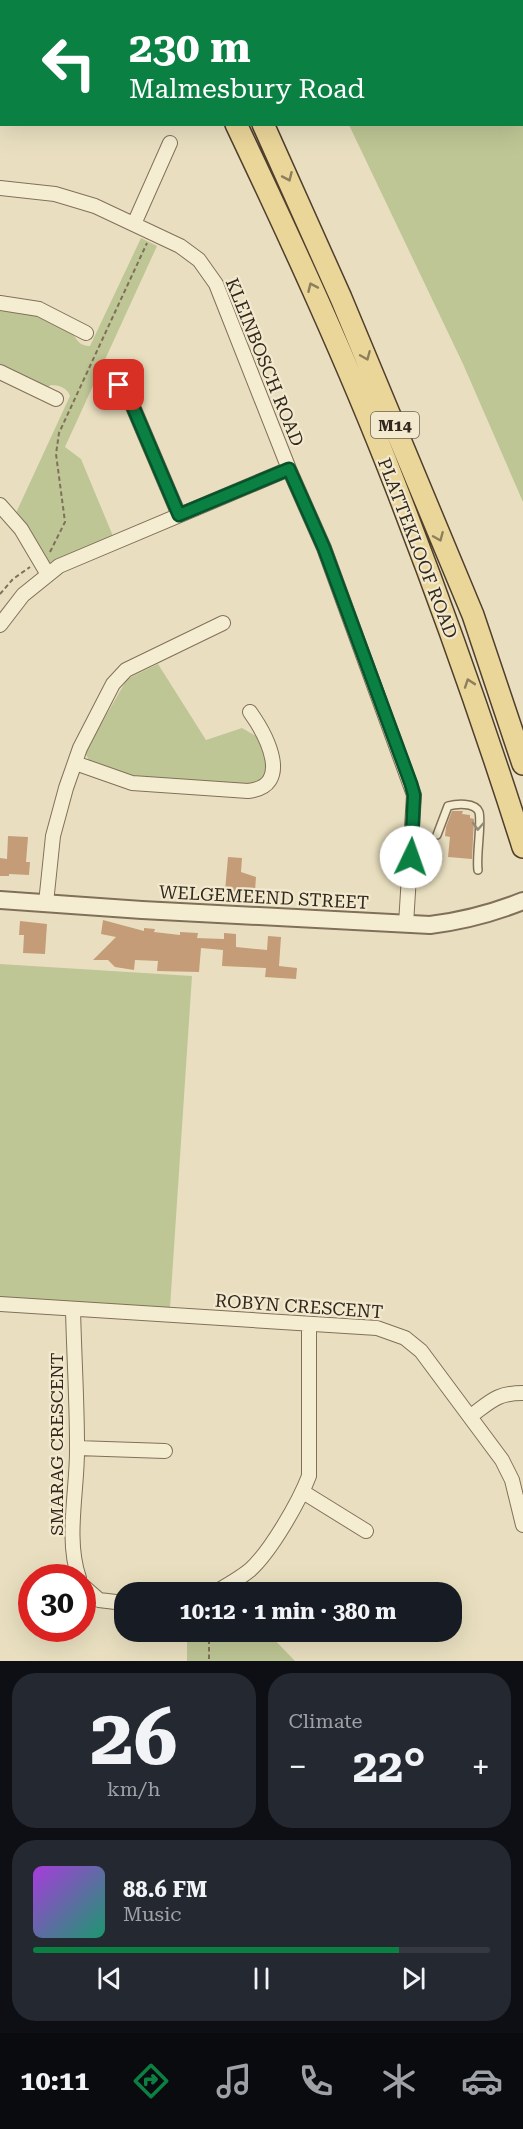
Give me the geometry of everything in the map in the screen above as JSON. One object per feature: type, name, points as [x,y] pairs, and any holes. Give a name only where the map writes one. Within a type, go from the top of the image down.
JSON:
[{"type":"main road","name":"PLATTEKLOOF ROAD","points":[[237,126],[315,294],[394,481],[467,676],[523,847]]},
{"type":"main road","name":"PLATTEKLOOF ROAD","points":[[264,126],[346,308],[473,615],[523,764]]},
{"type":"street","points":[[134,224],[170,143]]},
{"type":"street","name":"KLEINBOSCH ROAD","points":[[0,188],[70,197],[134,224],[180,246],[199,260],[216,284],[289,469],[324,548],[411,784],[414,795],[406,924]]},
{"type":"street","points":[[0,303],[39,309],[86,333]]},
{"type":"street","points":[[0,372],[56,399]]},
{"type":"street","points":[[105,376],[128,395],[179,515]]},
{"type":"street","points":[[0,625],[23,595],[47,573],[59,566],[289,469]]},
{"type":"street","points":[[0,505],[21,529],[47,573]]},
{"type":"street","points":[[46,903],[53,836],[75,763],[80,748],[118,677],[126,670],[223,623]]},
{"type":"street","points":[[75,763],[132,783],[259,790],[271,781],[274,770],[258,723],[250,712]]},
{"type":"street","name":"WELGEMEEND STREET","points":[[0,900],[406,924],[452,922],[523,901]]},
{"type":"street","name":"ROBYN CRESCENT","points":[[0,1304],[377,1328],[405,1338],[421,1351],[502,1460],[512,1480],[523,1525]]},
{"type":"street","name":"SMARAG CRESCENT","points":[[73,1309],[77,1448],[74,1515],[76,1564]]},
{"type":"street","points":[[231,1582],[258,1561],[303,1492],[310,1469],[309,1324]]},
{"type":"street","points":[[471,1416],[495,1397],[508,1393],[523,1393]]},
{"type":"street","points":[[77,1448],[165,1451]]},
{"type":"street","points":[[303,1492],[366,1531]]},
{"type":"street","points":[[96,1597],[99,1600],[114,1602]]},
{"type":"lane","points":[[437,836],[448,806],[472,806],[477,809],[479,817],[476,858],[478,870]]},
{"type":"lane","points":[[411,857],[436,859]]},
{"type":"path","points":[[47,558],[62,533],[65,522],[56,454],[59,433],[152,232]]},
{"type":"path","points":[[0,594],[30,567]]},
{"type":"path","points":[[209,1642],[209,1661]]},
{"type":"green space","points":[[349,126],[523,126],[523,502],[463,364]]},
{"type":"green space","points":[[141,238],[157,246],[65,447],[81,459],[113,536],[46,564],[15,515],[70,396],[62,388],[51,385],[45,389],[0,366],[0,311],[16,311],[45,318],[69,330],[82,344],[90,346]]},
{"type":"green space","points":[[158,664],[206,740],[242,728],[256,736],[270,768],[266,778],[255,787],[136,779],[90,763],[85,752],[127,679]]},
{"type":"green space","points":[[0,964],[192,976],[170,1308],[0,1297]]},
{"type":"green space","points":[[187,1642],[277,1642],[295,1661],[187,1661]]},
{"type":"building","points":[[452,811],[463,811],[462,814],[470,815],[470,818],[474,819],[472,859],[448,857],[450,837],[445,836]]},
{"type":"building","points":[[8,836],[28,837],[26,862],[30,862],[29,875],[0,876],[0,858],[7,859]]},
{"type":"building","points":[[228,857],[242,858],[241,872],[256,877],[255,891],[237,889],[237,892],[225,891]]},
{"type":"building","points":[[103,920],[144,931],[144,928],[155,929],[154,932],[180,935],[180,932],[198,933],[197,938],[224,939],[224,933],[236,934],[236,947],[267,950],[268,936],[281,937],[279,966],[297,968],[296,979],[265,977],[266,968],[222,966],[223,950],[201,948],[199,972],[157,971],[158,961],[135,960],[134,970],[115,967],[108,960],[93,960],[116,937],[101,934]]},
{"type":"building","points":[[20,921],[47,924],[45,954],[23,953],[24,935],[19,935]]},
{"type":"route","points":[[119,385],[128,395],[179,515],[289,469],[324,548],[411,784],[414,795],[411,857]]}]
